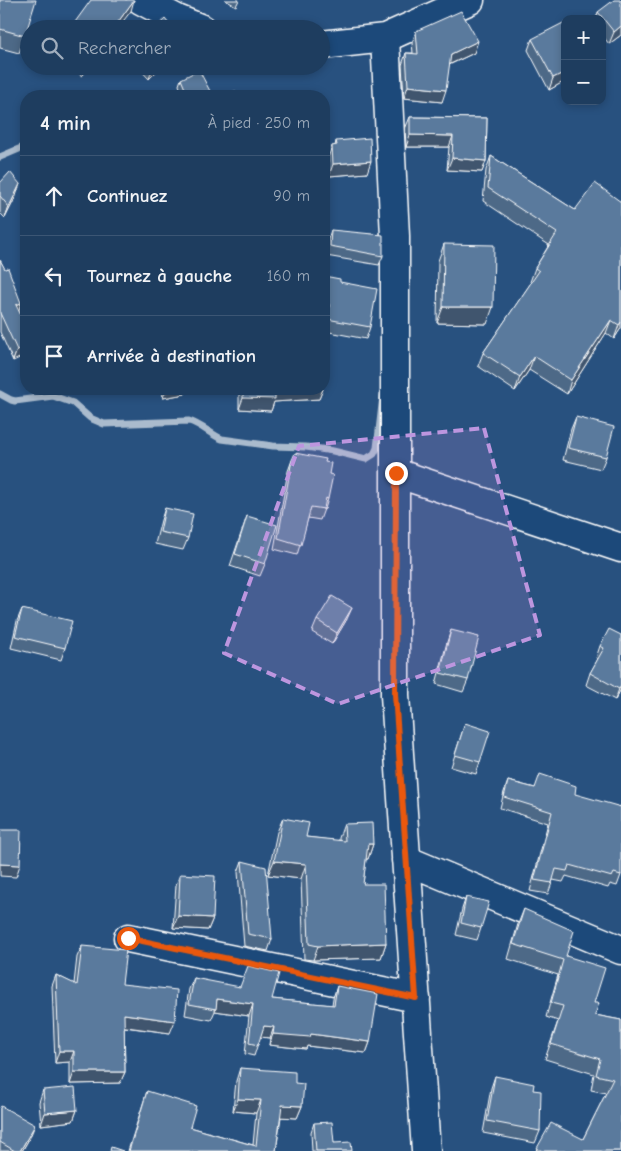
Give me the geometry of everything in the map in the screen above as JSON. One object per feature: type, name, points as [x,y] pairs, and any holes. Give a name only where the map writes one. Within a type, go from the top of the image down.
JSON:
[{"type":"street","points":[[141,0],[180,20]]},
{"type":"street","points":[[330,44],[385,38],[470,0]]},
{"type":"street","points":[[385,38],[395,236],[395,694],[426,1151]]},
{"type":"street","points":[[396,473],[621,548]]},
{"type":"street","points":[[406,860],[621,950]]},
{"type":"street","points":[[128,938],[416,998]]},
{"type":"highlighted area","points":[[484,428],[540,635],[338,704],[224,653],[299,446]]},
{"type":"building","points":[[0,0],[36,0],[30,20],[20,20],[20,35],[0,29]]},
{"type":"building","points":[[91,0],[134,0],[120,20],[77,20]]},
{"type":"building","points":[[614,0],[620,0],[621,26],[614,32],[606,22],[606,15],[600,15],[598,12]]},
{"type":"building","points":[[461,11],[478,41],[451,54],[446,90],[408,86],[406,53],[418,54],[416,31]]},
{"type":"building","points":[[561,24],[561,74],[553,78],[532,39]]},
{"type":"building","points":[[189,75],[202,75],[209,90],[186,90],[181,79]]},
{"type":"building","points":[[410,117],[487,118],[486,161],[452,158],[453,136],[410,135]]},
{"type":"building","points":[[370,138],[371,161],[333,164],[332,146],[337,145],[336,141]]},
{"type":"building","points":[[491,156],[575,210],[595,183],[621,202],[621,322],[619,325],[611,320],[571,380],[534,356],[520,377],[483,353],[539,271],[535,268],[557,233],[488,188]]},
{"type":"building","points":[[10,172],[20,184],[9,207],[0,196],[0,183]]},
{"type":"building","points":[[331,230],[383,235],[383,256],[330,246]]},
{"type":"building","points":[[444,244],[494,245],[493,307],[443,307]]},
{"type":"building","points":[[0,260],[5,269],[8,268],[20,300],[20,303],[16,305],[20,313],[20,349],[17,350],[0,313]]},
{"type":"building","points":[[330,277],[340,279],[340,282],[377,289],[370,327],[330,320]]},
{"type":"building","points":[[243,395],[275,395],[275,399],[243,398]]},
{"type":"building","points":[[576,417],[614,427],[606,457],[568,448]]},
{"type":"building","points":[[295,453],[326,459],[325,462],[331,463],[329,474],[333,475],[324,509],[311,507],[301,545],[278,538],[292,460]]},
{"type":"building","points":[[165,508],[193,514],[188,538],[160,532]]},
{"type":"building","points":[[247,516],[277,525],[265,564],[235,554]]},
{"type":"building","points":[[332,596],[352,608],[337,633],[317,620]]},
{"type":"building","points":[[22,609],[72,621],[65,648],[15,636]]},
{"type":"building","points":[[609,629],[621,635],[621,686],[619,689],[590,673],[604,648],[600,646]]},
{"type":"building","points":[[451,630],[479,637],[468,680],[440,673]]},
{"type":"building","points":[[465,723],[490,731],[480,762],[455,755]]},
{"type":"building","points":[[540,774],[576,786],[575,794],[621,807],[621,875],[614,873],[612,877],[569,865],[567,871],[556,869],[552,883],[534,880],[552,812],[504,797],[508,781],[535,788]]},
{"type":"building","points":[[283,818],[309,823],[306,837],[345,841],[344,824],[372,823],[373,844],[368,844],[363,884],[384,884],[386,943],[318,946],[309,944],[306,864],[274,861]]},
{"type":"building","points":[[0,830],[21,830],[20,865],[0,864]]},
{"type":"building","points":[[242,861],[266,867],[272,939],[248,934]]},
{"type":"building","points":[[180,874],[215,876],[213,918],[178,916]]},
{"type":"building","points":[[466,897],[489,902],[481,928],[461,923]]},
{"type":"building","points":[[524,909],[574,931],[566,956],[605,968],[594,1003],[599,1003],[595,1015],[621,1020],[621,1151],[542,1151],[537,1148],[551,1123],[583,1139],[613,1079],[596,1075],[600,1059],[551,1044],[563,1006],[551,1003],[563,960],[513,944]]},
{"type":"building","points":[[82,946],[126,950],[122,984],[177,990],[175,1021],[124,1014],[125,1072],[74,1072],[74,1051],[59,1051],[56,975],[77,985]]},
{"type":"building","points":[[248,966],[279,973],[272,999],[334,1005],[337,986],[378,994],[370,1042],[311,1034],[310,1037],[273,1034],[274,1027],[264,1026],[258,1045],[249,1043],[253,1004],[217,999],[216,1009],[189,1004],[194,978],[240,987]]},
{"type":"building","points":[[240,1068],[295,1072],[295,1083],[304,1084],[302,1106],[282,1105],[276,1151],[129,1151],[147,1091],[196,1106],[190,1127],[256,1146],[261,1100],[238,1099]]},
{"type":"building","points":[[495,1076],[534,1084],[533,1090],[541,1091],[540,1131],[487,1121]]},
{"type":"building","points":[[75,1087],[77,1110],[45,1113],[43,1090]]},
{"type":"building","points":[[1,1106],[35,1125],[20,1151],[15,1151],[0,1142]]},
{"type":"building","points":[[332,1122],[334,1143],[351,1142],[352,1151],[316,1151],[314,1123]]},
{"type":"building","points":[[111,1147],[123,1151],[110,1151]]},
{"type":"waterway","points":[[0,157],[20,149]]},
{"type":"waterway","points":[[0,394],[15,401],[53,396],[73,403],[90,418],[104,424],[189,421],[222,439],[273,446],[306,447],[366,459],[374,454],[377,448],[383,396]]},
{"type":"route","points":[[128,938],[416,998],[395,694],[396,473]]}]
